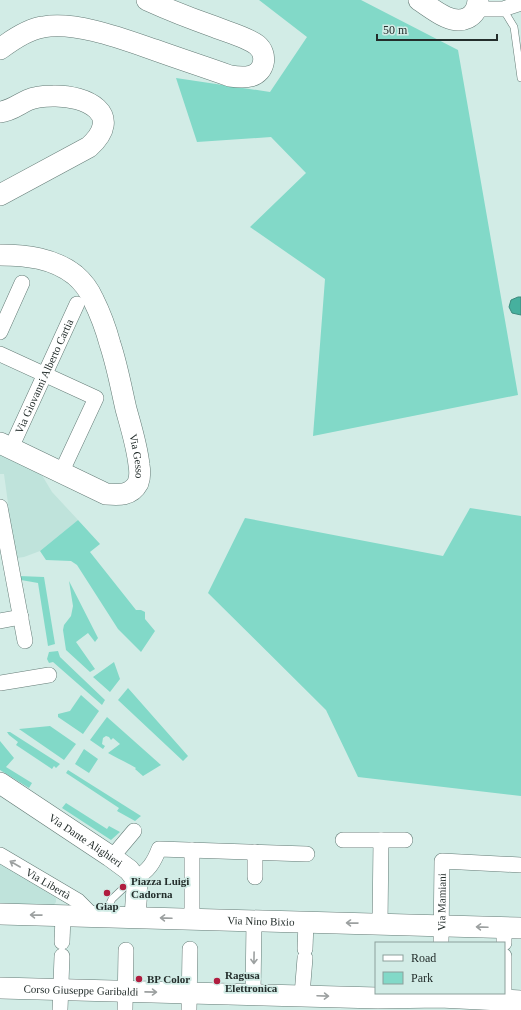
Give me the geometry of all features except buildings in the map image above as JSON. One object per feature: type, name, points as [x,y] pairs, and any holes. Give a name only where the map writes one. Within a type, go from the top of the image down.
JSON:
[{"type":"street","points":[[0,49],[28,32],[41,27],[67,26],[129,41],[230,76],[241,78],[252,76],[264,65],[265,57],[263,51],[257,44],[147,0]]},
{"type":"street","points":[[419,0],[446,17],[457,20],[466,19],[472,15],[478,4],[502,5],[521,3]]},
{"type":"street","points":[[0,112],[38,97],[66,96],[89,102],[97,108],[102,115],[103,122],[102,132],[97,140],[89,147],[0,195]]},
{"type":"street","name":"Via Gesso","points":[[0,255],[25,255],[37,257],[53,263],[75,275],[84,285],[95,303],[111,345],[138,455],[140,474],[138,482],[131,491],[120,495],[106,494],[5,446]]},
{"type":"street","points":[[0,332],[22,283]]},
{"type":"street","name":"Via Giovanni Alberto Cartia","points":[[5,446],[45,374],[77,304]]},
{"type":"street","points":[[0,354],[96,398],[61,473]]},
{"type":"street","points":[[0,513],[5,566],[21,617],[25,641]]},
{"type":"street","points":[[0,621],[21,617]]},
{"type":"street","points":[[0,683],[49,675]]},
{"type":"street","name":"Via Dante Alighieri","points":[[0,783],[130,870],[135,878]]},
{"type":"street","points":[[110,856],[118,850],[134,831]]},
{"type":"street","points":[[343,840],[405,840]]},
{"type":"street","points":[[380,924],[381,840]]},
{"type":"street","points":[[135,917],[137,897],[135,878],[142,875],[149,868],[159,849],[307,854]]},
{"type":"street","points":[[192,850],[192,919]]},
{"type":"street","points":[[255,852],[255,877]]},
{"type":"street","name":"Via Libertà","points":[[0,855],[78,901],[99,917]]},
{"type":"street","name":"Via Mamiani","points":[[441,934],[442,861],[521,865]]},
{"type":"street","name":"Via Nino Bixio","points":[[0,914],[380,924],[441,934],[510,933]]},
{"type":"street","points":[[60,1010],[63,916]]},
{"type":"street","points":[[253,994],[254,921]]},
{"type":"street","points":[[302,995],[306,922]]},
{"type":"street","points":[[189,1001],[190,949]]},
{"type":"street","points":[[126,950],[126,1000]]},
{"type":"street","points":[[505,964],[510,1004]]},
{"type":"street","name":"Corso Giuseppe Garibaldi","points":[[0,988],[61,989],[126,1000],[189,1001],[253,994],[440,995],[510,1004]]},
{"type":"lane","points":[[502,5],[514,27],[521,78]]},
{"type":"lane","points":[[99,917],[112,899],[135,878]]},
{"type":"shaded area","points":[[521,297],[521,315],[512,313],[509,307],[511,300]]},
{"type":"shaded area","points":[[0,453],[40,472],[52,492],[78,520],[40,551],[24,557],[17,558],[14,547],[4,474],[0,474]]},
{"type":"shaded area","points":[[0,862],[56,898],[56,902],[53,906],[0,906]]},
{"type":"green space","points":[[259,0],[361,0],[458,50],[518,395],[313,436],[325,279],[250,227],[306,173],[271,137],[197,142],[176,78],[270,92],[307,37]]},
{"type":"green space","points":[[470,508],[521,516],[521,796],[358,777],[326,710],[208,593],[245,518],[443,556]]},
{"type":"green space","points":[[78,520],[100,544],[90,552],[136,610],[145,612],[145,619],[155,631],[141,652],[118,629],[77,565],[71,561],[46,560],[40,551]]},
{"type":"green space","points":[[19,576],[44,577],[55,644],[48,646],[38,583],[21,580]]},
{"type":"green space","points":[[69,581],[98,638],[95,642],[88,633],[76,642],[95,669],[90,672],[66,650],[63,630],[64,625],[71,616],[73,606]]},
{"type":"green space","points":[[58,651],[60,657],[105,700],[102,705],[53,662],[49,663],[47,659],[49,652]]},
{"type":"green space","points":[[114,662],[120,679],[110,692],[93,677]]},
{"type":"green space","points":[[128,688],[188,756],[183,761],[118,700]]},
{"type":"green space","points":[[81,695],[99,711],[83,734],[58,717],[58,714],[70,711]]},
{"type":"green space","points":[[107,717],[161,765],[143,776],[135,769],[136,768],[108,753],[120,744],[113,738],[111,740],[106,736],[103,738],[102,744],[105,746],[103,749],[90,740]]},
{"type":"green space","points":[[50,726],[76,744],[64,760],[19,729]]},
{"type":"green space","points":[[7,732],[10,732],[60,764],[56,768],[54,766],[52,769],[16,745],[18,742]]},
{"type":"green space","points":[[0,741],[14,758],[6,767],[32,783],[29,788],[0,770]]},
{"type":"green space","points":[[84,749],[98,759],[89,773],[75,764]]},
{"type":"green space","points":[[68,770],[141,816],[135,821],[117,811],[119,808],[66,773]]},
{"type":"green space","points":[[66,803],[107,829],[109,826],[120,832],[111,840],[62,808]]},
{"type":"place","name":"Piazza Luigi Cadorna","points":[[123,887]]},
{"type":"place","name":"Giap","points":[[107,893]]},
{"type":"place","name":"BP Color","points":[[139,979]]},
{"type":"place","name":"Ragusa Elettronica","points":[[217,981]]}]
